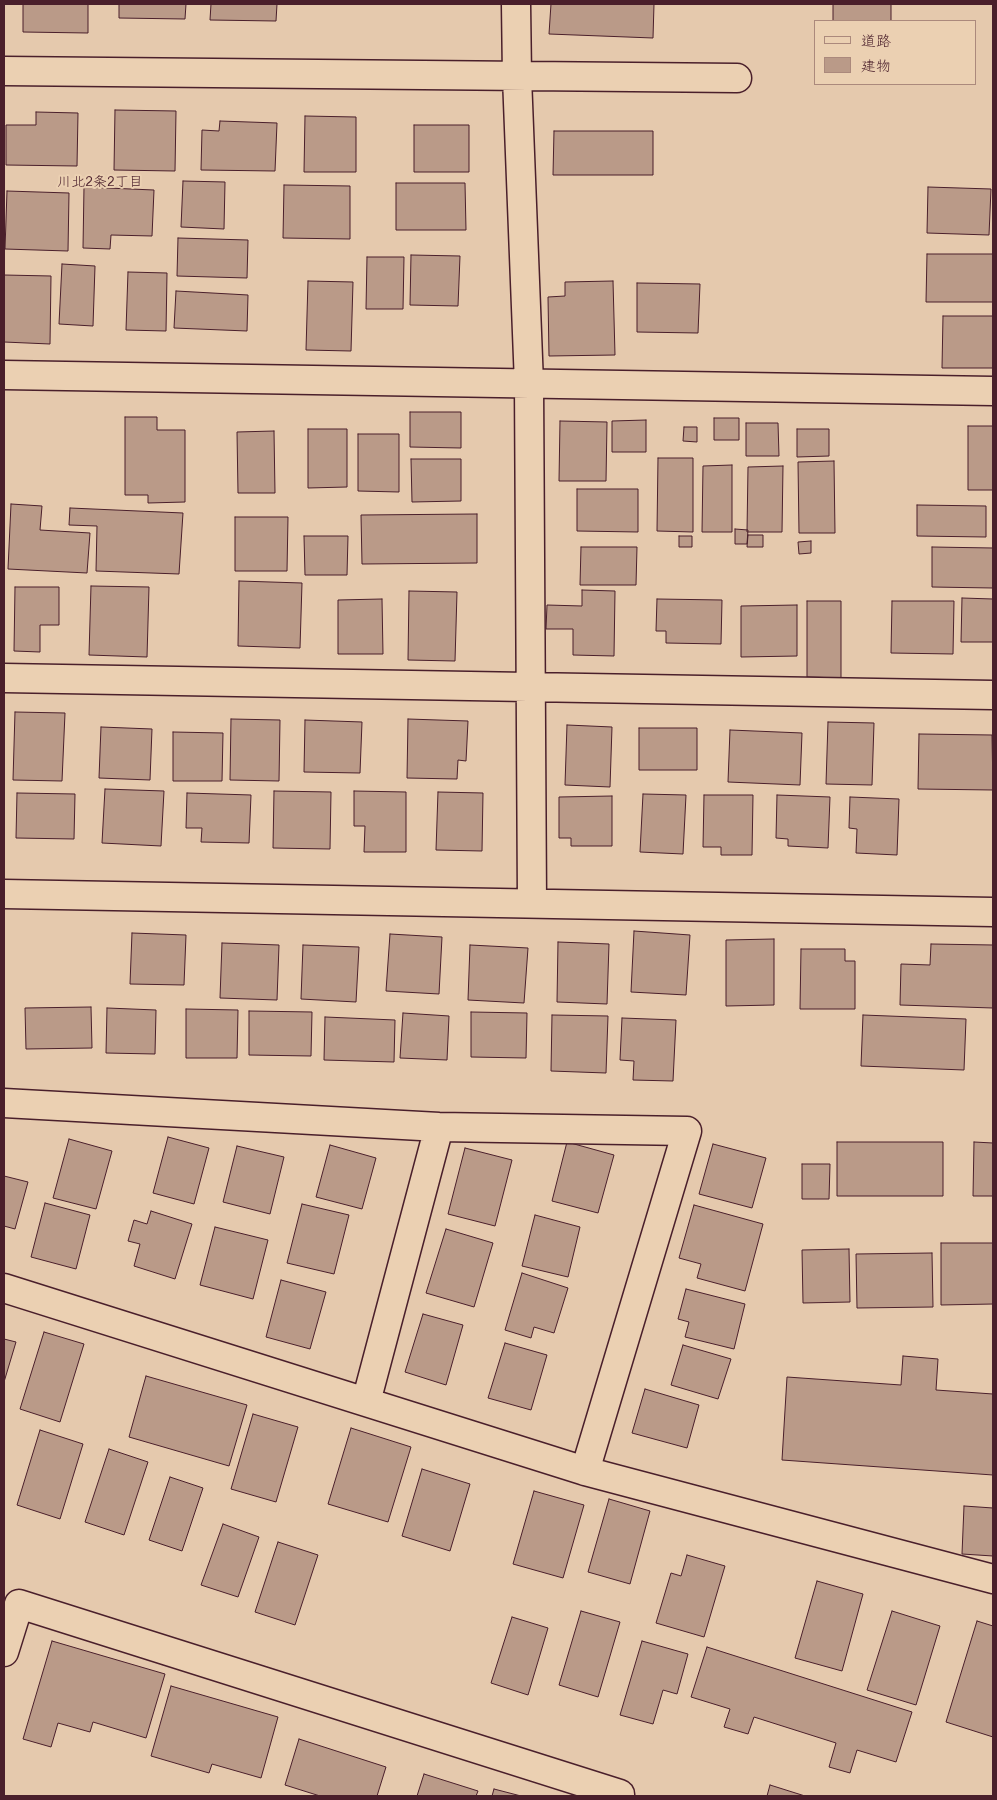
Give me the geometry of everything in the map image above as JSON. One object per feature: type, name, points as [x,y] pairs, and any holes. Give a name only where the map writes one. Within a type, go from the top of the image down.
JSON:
[{"type":"street","points":[[516,4],[529,384],[532,904]]},
{"type":"street","points":[[4,72],[737,78]]},
{"type":"street","points":[[4,375],[993,391]]},
{"type":"street","points":[[4,678],[993,695]]},
{"type":"street","points":[[4,894],[993,912]]},
{"type":"street","points":[[4,1103],[439,1126],[687,1131],[585,1471]]},
{"type":"street","points":[[366,1402],[439,1126]]},
{"type":"street","points":[[4,1288],[585,1471],[993,1579]]},
{"type":"street","points":[[4,1652],[19,1604],[620,1794],[620,1796]]},
{"type":"building","points":[[23,4],[88,4],[88,33],[23,32]]},
{"type":"building","points":[[119,4],[186,4],[185,19],[119,18]]},
{"type":"building","points":[[211,4],[277,4],[276,21],[210,20]]},
{"type":"building","points":[[551,4],[654,4],[653,38],[549,34]]},
{"type":"building","points":[[833,4],[891,4],[891,20],[833,20]]},
{"type":"building","points":[[115,110],[176,111],[175,171],[114,170]]},
{"type":"building","points":[[36,112],[78,113],[77,166],[6,165],[6,125],[36,125]]},
{"type":"building","points":[[305,116],[356,117],[356,172],[304,172]]},
{"type":"building","points":[[220,121],[277,123],[275,171],[201,170],[202,130],[219,131]]},
{"type":"building","points":[[414,125],[469,125],[469,172],[414,172]]},
{"type":"building","points":[[554,131],[653,131],[653,175],[553,175]]},
{"type":"building","points":[[183,181],[225,182],[224,229],[181,227]]},
{"type":"building","points":[[396,183],[465,183],[466,230],[396,230]]},
{"type":"building","points":[[284,185],[350,186],[350,239],[283,238]]},
{"type":"building","points":[[84,187],[154,190],[152,236],[111,235],[110,249],[83,248]]},
{"type":"building","points":[[928,187],[991,189],[989,235],[927,233]]},
{"type":"building","points":[[7,191],[69,193],[68,251],[5,249]]},
{"type":"building","points":[[178,238],[248,240],[247,278],[177,276]]},
{"type":"building","points":[[927,254],[993,254],[993,302],[926,302]]},
{"type":"building","points":[[411,255],[460,256],[458,306],[410,305]]},
{"type":"building","points":[[367,257],[404,257],[403,309],[366,309]]},
{"type":"building","points":[[62,264],[95,266],[93,326],[59,324]]},
{"type":"building","points":[[128,272],[167,273],[166,331],[126,330]]},
{"type":"building","points":[[4,275],[51,276],[50,344],[4,342]]},
{"type":"building","points":[[308,281],[353,282],[351,351],[306,350]]},
{"type":"building","points":[[613,281],[615,355],[549,356],[548,297],[565,296],[565,282]]},
{"type":"building","points":[[637,283],[700,284],[698,333],[637,332]]},
{"type":"building","points":[[176,291],[248,295],[247,331],[174,328]]},
{"type":"building","points":[[943,316],[993,316],[993,368],[942,368]]},
{"type":"building","points":[[410,412],[461,412],[461,448],[410,447]]},
{"type":"building","points":[[125,417],[157,417],[157,430],[185,430],[185,502],[148,503],[148,495],[125,495]]},
{"type":"building","points":[[714,418],[739,418],[739,440],[714,440]]},
{"type":"building","points":[[646,420],[646,452],[612,452],[612,421]]},
{"type":"building","points":[[560,421],[607,422],[606,481],[559,481]]},
{"type":"building","points":[[746,423],[778,423],[779,456],[746,456]]},
{"type":"building","points":[[968,426],[993,426],[993,490],[968,490]]},
{"type":"building","points":[[684,427],[697,427],[697,442],[683,441]]},
{"type":"building","points":[[308,429],[347,429],[347,487],[308,488]]},
{"type":"building","points":[[797,429],[829,429],[829,456],[797,457]]},
{"type":"building","points":[[274,431],[275,493],[238,493],[237,432]]},
{"type":"building","points":[[358,434],[399,434],[399,492],[358,491]]},
{"type":"building","points":[[658,458],[693,458],[693,532],[657,531]]},
{"type":"building","points":[[411,459],[461,459],[461,501],[412,502]]},
{"type":"building","points":[[834,461],[835,533],[799,533],[798,462]]},
{"type":"building","points":[[732,465],[732,532],[702,532],[703,466]]},
{"type":"building","points":[[783,466],[782,532],[747,532],[748,467]]},
{"type":"building","points":[[577,489],[638,489],[638,532],[577,531]]},
{"type":"building","points":[[11,504],[42,506],[40,530],[90,533],[87,573],[8,569]]},
{"type":"building","points":[[917,505],[986,506],[986,537],[917,536]]},
{"type":"building","points":[[70,508],[183,513],[179,574],[96,571],[97,526],[69,525]]},
{"type":"building","points":[[477,514],[477,563],[362,564],[361,515]]},
{"type":"building","points":[[235,517],[288,517],[287,571],[235,571]]},
{"type":"building","points":[[735,529],[748,530],[747,544],[735,544]]},
{"type":"building","points":[[748,535],[763,535],[763,547],[747,547]]},
{"type":"building","points":[[304,536],[348,536],[347,575],[305,575]]},
{"type":"building","points":[[679,536],[692,536],[692,547],[679,547]]},
{"type":"building","points":[[811,541],[811,553],[799,554],[798,542]]},
{"type":"building","points":[[581,547],[637,547],[636,585],[580,585]]},
{"type":"building","points":[[932,547],[993,548],[993,588],[932,587]]},
{"type":"building","points":[[239,581],[302,583],[300,648],[238,646]]},
{"type":"building","points":[[91,586],[149,587],[147,657],[89,655]]},
{"type":"building","points":[[15,587],[59,587],[59,625],[40,625],[40,652],[14,651]]},
{"type":"building","points":[[582,590],[615,591],[614,656],[573,655],[573,629],[546,629],[547,605],[582,606]]},
{"type":"building","points":[[409,591],[457,592],[455,661],[408,660]]},
{"type":"building","points":[[962,598],[993,599],[993,642],[961,642]]},
{"type":"building","points":[[382,599],[383,654],[338,654],[338,600]]},
{"type":"building","points":[[657,599],[722,600],[721,644],[666,643],[666,631],[656,631]]},
{"type":"building","points":[[807,601],[841,601],[841,678],[807,677]]},
{"type":"building","points":[[892,601],[954,601],[953,654],[891,653]]},
{"type":"building","points":[[797,605],[797,656],[741,657],[741,606]]},
{"type":"building","points":[[15,712],[65,713],[62,781],[13,780]]},
{"type":"building","points":[[231,719],[280,720],[279,781],[230,780]]},
{"type":"building","points":[[408,719],[468,721],[466,761],[458,760],[457,779],[407,778]]},
{"type":"building","points":[[305,720],[362,722],[360,773],[304,772]]},
{"type":"building","points":[[828,722],[874,723],[872,785],[826,784]]},
{"type":"building","points":[[567,725],[612,727],[610,787],[565,785]]},
{"type":"building","points":[[101,727],[152,729],[150,780],[99,778]]},
{"type":"building","points":[[639,728],[697,728],[697,770],[639,770]]},
{"type":"building","points":[[730,730],[802,733],[800,785],[728,782]]},
{"type":"building","points":[[173,732],[223,733],[222,781],[173,781]]},
{"type":"building","points":[[919,734],[992,735],[993,790],[918,789]]},
{"type":"building","points":[[105,789],[164,791],[161,846],[102,843]]},
{"type":"building","points":[[274,791],[331,792],[330,849],[273,848]]},
{"type":"building","points":[[354,791],[406,792],[406,852],[364,852],[365,826],[354,826]]},
{"type":"building","points":[[438,792],[483,793],[482,851],[436,850]]},
{"type":"building","points":[[17,793],[75,794],[74,839],[16,838]]},
{"type":"building","points":[[187,793],[251,795],[249,843],[201,842],[202,828],[186,828]]},
{"type":"building","points":[[643,794],[686,795],[683,854],[640,852]]},
{"type":"building","points":[[704,795],[753,795],[752,855],[721,855],[721,847],[703,847]]},
{"type":"building","points":[[777,795],[830,797],[828,848],[788,846],[788,839],[776,838]]},
{"type":"building","points":[[612,796],[612,846],[571,846],[571,838],[559,838],[559,797]]},
{"type":"building","points":[[850,797],[899,799],[897,855],[856,853],[857,829],[849,828]]},
{"type":"building","points":[[634,931],[690,935],[686,995],[631,992]]},
{"type":"building","points":[[132,933],[186,935],[184,985],[130,984]]},
{"type":"building","points":[[390,934],[442,937],[439,994],[386,991]]},
{"type":"building","points":[[774,939],[774,1005],[726,1006],[726,940]]},
{"type":"building","points":[[558,942],[609,944],[607,1004],[557,1002]]},
{"type":"building","points":[[222,943],[279,945],[277,1000],[220,998]]},
{"type":"building","points":[[931,944],[993,945],[993,1008],[900,1005],[901,964],[930,965]]},
{"type":"building","points":[[303,945],[359,947],[356,1002],[301,999]]},
{"type":"building","points":[[470,945],[528,948],[524,1003],[468,1000]]},
{"type":"building","points":[[801,949],[845,949],[845,961],[855,961],[855,1009],[800,1009]]},
{"type":"building","points":[[91,1007],[92,1048],[26,1049],[25,1008]]},
{"type":"building","points":[[107,1008],[156,1010],[155,1054],[106,1053]]},
{"type":"building","points":[[186,1009],[238,1010],[237,1058],[186,1058]]},
{"type":"building","points":[[249,1011],[312,1012],[311,1056],[249,1055]]},
{"type":"building","points":[[471,1012],[527,1013],[526,1058],[471,1057]]},
{"type":"building","points":[[403,1013],[449,1016],[447,1060],[400,1058]]},
{"type":"building","points":[[552,1015],[608,1016],[606,1073],[551,1071]]},
{"type":"building","points":[[863,1015],[966,1019],[964,1070],[861,1066]]},
{"type":"building","points":[[325,1017],[395,1020],[394,1062],[324,1060]]},
{"type":"building","points":[[622,1018],[676,1020],[673,1081],[633,1080],[634,1061],[620,1060]]},
{"type":"building","points":[[168,1137],[209,1148],[194,1204],[153,1193]]},
{"type":"building","points":[[69,1139],[112,1151],[96,1209],[53,1198]]},
{"type":"building","points":[[567,1142],[614,1155],[598,1213],[552,1201]]},
{"type":"building","points":[[837,1142],[943,1142],[943,1196],[837,1196]]},
{"type":"building","points":[[974,1142],[993,1143],[993,1196],[973,1196]]},
{"type":"building","points":[[713,1144],[766,1158],[752,1208],[699,1194]]},
{"type":"building","points":[[330,1145],[376,1158],[362,1209],[316,1197]]},
{"type":"building","points":[[237,1146],[284,1157],[270,1214],[223,1202]]},
{"type":"building","points":[[465,1148],[512,1160],[495,1226],[448,1214]]},
{"type":"building","points":[[802,1164],[830,1164],[829,1199],[802,1199]]},
{"type":"building","points":[[4,1176],[28,1182],[15,1229],[4,1226]]},
{"type":"building","points":[[45,1203],[90,1215],[76,1269],[31,1257]]},
{"type":"building","points":[[302,1204],[349,1215],[334,1274],[287,1263]]},
{"type":"building","points":[[694,1205],[763,1224],[745,1291],[697,1278],[701,1264],[679,1258]]},
{"type":"building","points":[[151,1211],[192,1224],[175,1279],[134,1266],[140,1244],[128,1241],[134,1220],[147,1224]]},
{"type":"building","points":[[535,1215],[580,1227],[568,1277],[522,1266]]},
{"type":"building","points":[[215,1227],[268,1240],[253,1299],[200,1285]]},
{"type":"building","points":[[446,1229],[493,1243],[474,1307],[426,1293]]},
{"type":"building","points":[[941,1243],[993,1243],[993,1304],[941,1305]]},
{"type":"building","points":[[849,1249],[850,1302],[803,1303],[802,1250]]},
{"type":"building","points":[[932,1253],[933,1307],[857,1308],[856,1254]]},
{"type":"building","points":[[522,1273],[568,1288],[554,1333],[534,1327],[531,1338],[505,1330]]},
{"type":"building","points":[[281,1280],[326,1292],[310,1349],[266,1337]]},
{"type":"building","points":[[686,1289],[745,1304],[734,1349],[685,1337],[689,1322],[678,1319]]},
{"type":"building","points":[[423,1314],[463,1325],[446,1385],[405,1372]]},
{"type":"building","points":[[44,1332],[84,1344],[60,1422],[20,1409]]},
{"type":"building","points":[[4,1339],[16,1342],[4,1382]]},
{"type":"building","points":[[505,1343],[547,1355],[531,1410],[488,1398]]},
{"type":"building","points":[[683,1345],[731,1359],[718,1399],[671,1385]]},
{"type":"building","points":[[903,1356],[938,1359],[936,1390],[993,1394],[993,1475],[782,1460],[787,1377],[901,1385]]},
{"type":"building","points":[[146,1376],[247,1405],[229,1466],[129,1437]]},
{"type":"building","points":[[645,1389],[699,1405],[687,1448],[632,1433]]},
{"type":"building","points":[[253,1414],[298,1427],[276,1502],[231,1489]]},
{"type":"building","points":[[351,1428],[411,1447],[388,1522],[328,1504]]},
{"type":"building","points":[[40,1430],[83,1444],[60,1519],[17,1505]]},
{"type":"building","points":[[109,1449],[148,1462],[124,1535],[85,1522]]},
{"type":"building","points":[[422,1469],[470,1484],[450,1551],[402,1536]]},
{"type":"building","points":[[170,1477],[203,1488],[182,1551],[149,1540]]},
{"type":"building","points":[[534,1491],[584,1505],[563,1578],[513,1564]]},
{"type":"building","points":[[609,1499],[650,1511],[630,1584],[588,1572]]},
{"type":"building","points":[[964,1506],[993,1508],[993,1556],[962,1554]]},
{"type":"building","points":[[223,1524],[259,1537],[238,1597],[201,1585]]},
{"type":"building","points":[[278,1542],[318,1555],[295,1625],[255,1612]]},
{"type":"building","points":[[687,1555],[725,1566],[704,1637],[656,1623],[671,1573],[681,1576]]},
{"type":"building","points":[[817,1581],[863,1594],[842,1671],[795,1658]]},
{"type":"building","points":[[581,1611],[620,1622],[598,1697],[559,1685]]},
{"type":"building","points":[[892,1611],[940,1626],[916,1705],[867,1690]]},
{"type":"building","points":[[512,1617],[548,1628],[528,1695],[491,1683]]},
{"type":"building","points":[[977,1621],[993,1626],[993,1737],[946,1722]]},
{"type":"building","points":[[52,1641],[165,1674],[146,1738],[93,1722],[90,1732],[58,1723],[51,1747],[23,1739]]},
{"type":"building","points":[[642,1641],[688,1654],[677,1694],[663,1690],[653,1724],[620,1715]]},
{"type":"building","points":[[707,1647],[912,1712],[896,1762],[857,1750],[850,1773],[829,1767],[836,1743],[754,1717],[748,1734],[724,1727],[730,1709],[691,1697]]},
{"type":"building","points":[[171,1686],[278,1717],[261,1778],[212,1764],[209,1773],[151,1756]]},
{"type":"building","points":[[299,1739],[386,1767],[377,1796],[320,1796],[285,1785]]},
{"type":"building","points":[[424,1774],[478,1791],[476,1796],[417,1796]]},
{"type":"building","points":[[770,1785],[805,1796],[767,1796]]},
{"type":"building","points":[[494,1789],[521,1796],[492,1796]]},
{"type":"district","name":"川北2条2丁目","points":[[100,182]]}]
